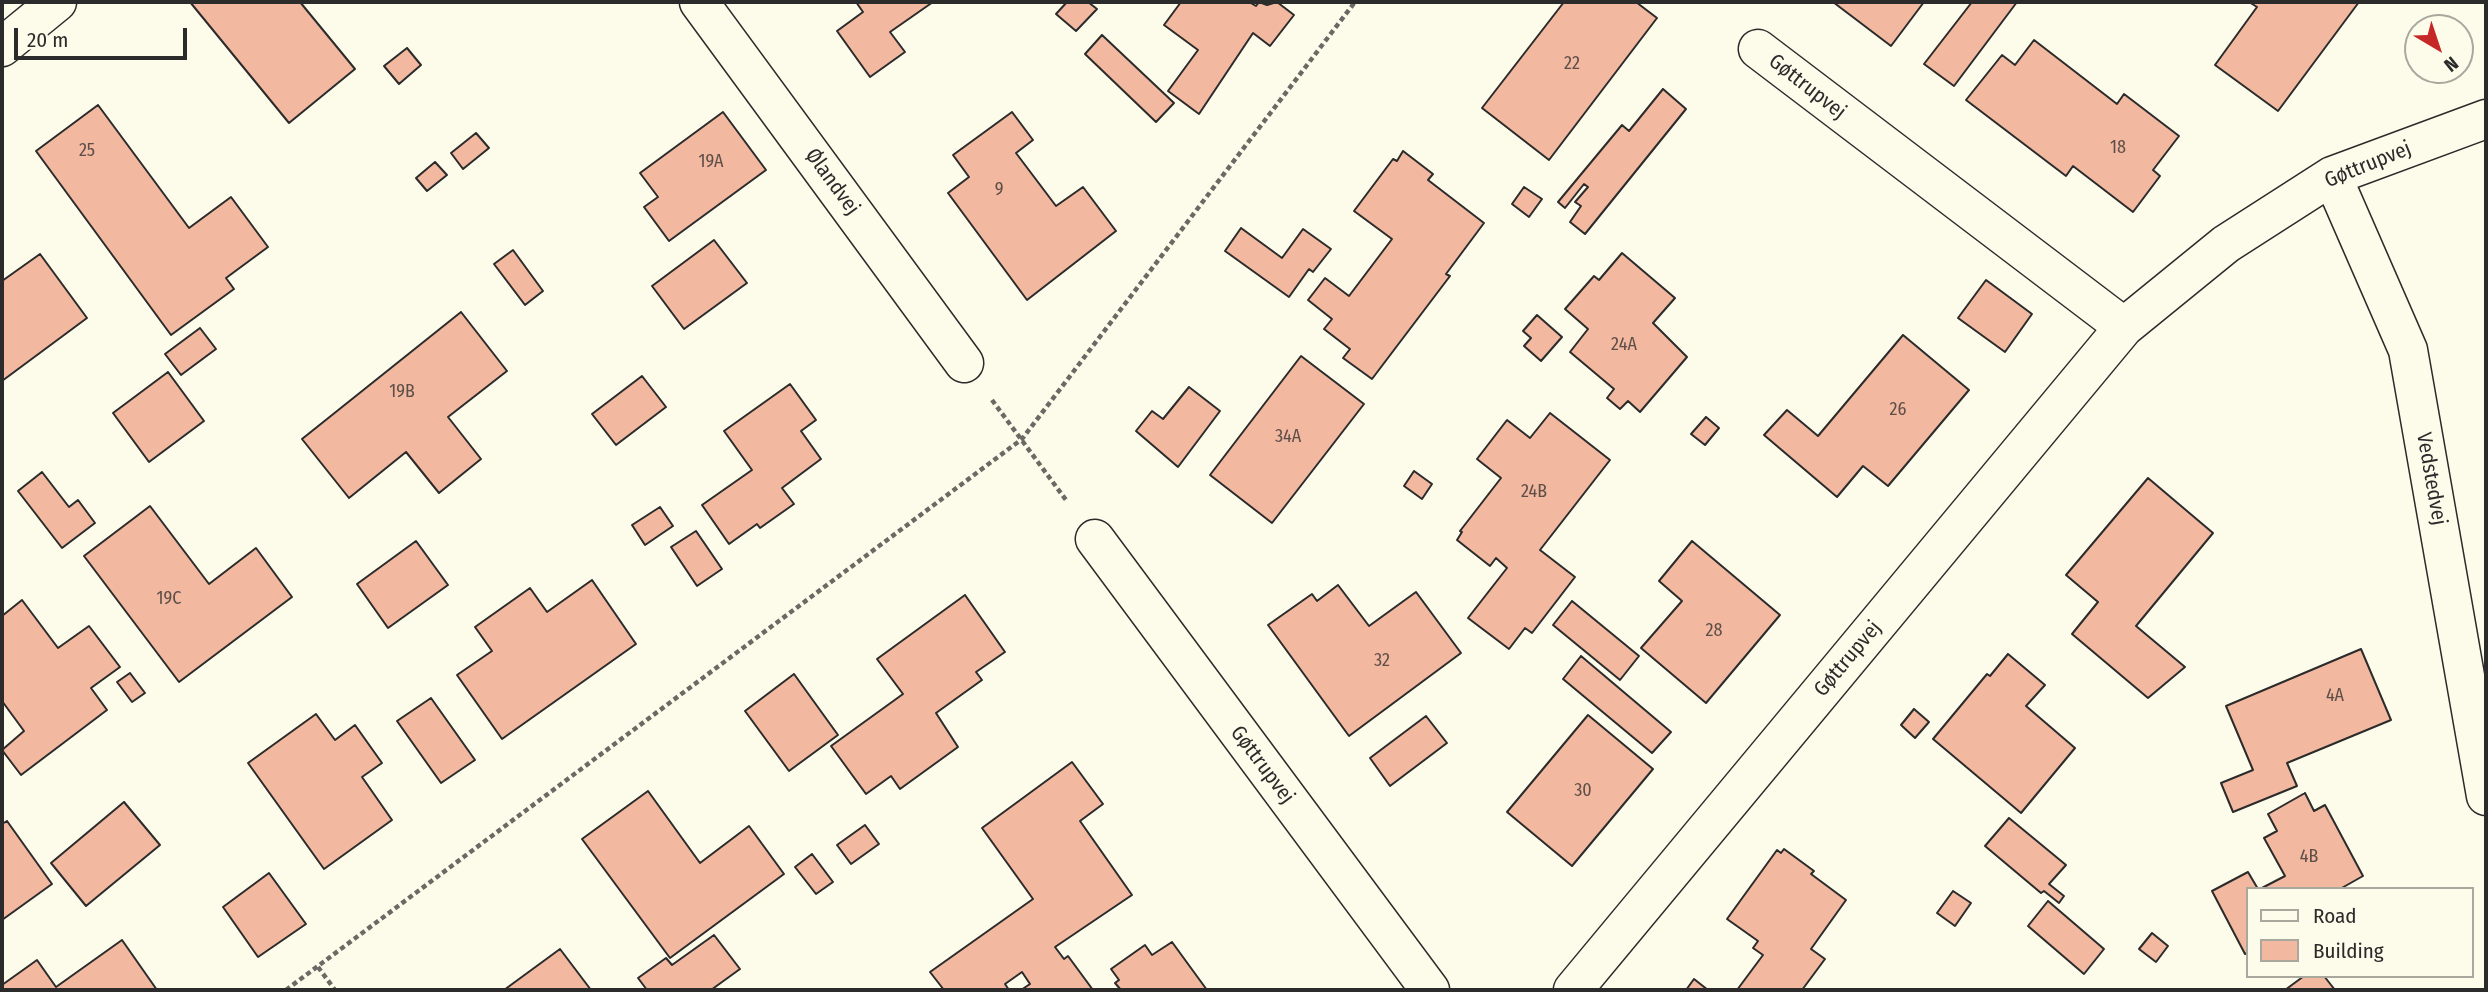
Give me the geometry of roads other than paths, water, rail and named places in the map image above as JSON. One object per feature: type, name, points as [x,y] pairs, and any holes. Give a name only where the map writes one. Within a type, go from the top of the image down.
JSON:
[{"type":"street","points":[[2,47],[57,2]]},
{"type":"street","name":"Ølandvej","points":[[699,2],[964,363]]},
{"type":"street","name":"Gøttrupvej","points":[[1758,49],[2124,327]]},
{"type":"street","name":"Gøttrupvej","points":[[1573,990],[2124,327],[2226,244],[2332,176],[2486,119]]},
{"type":"street","name":"Vedstedvej","points":[[2332,176],[2408,350],[2486,796]]},
{"type":"street","name":"Gøttrupvej","points":[[1095,539],[1430,990]]}]
